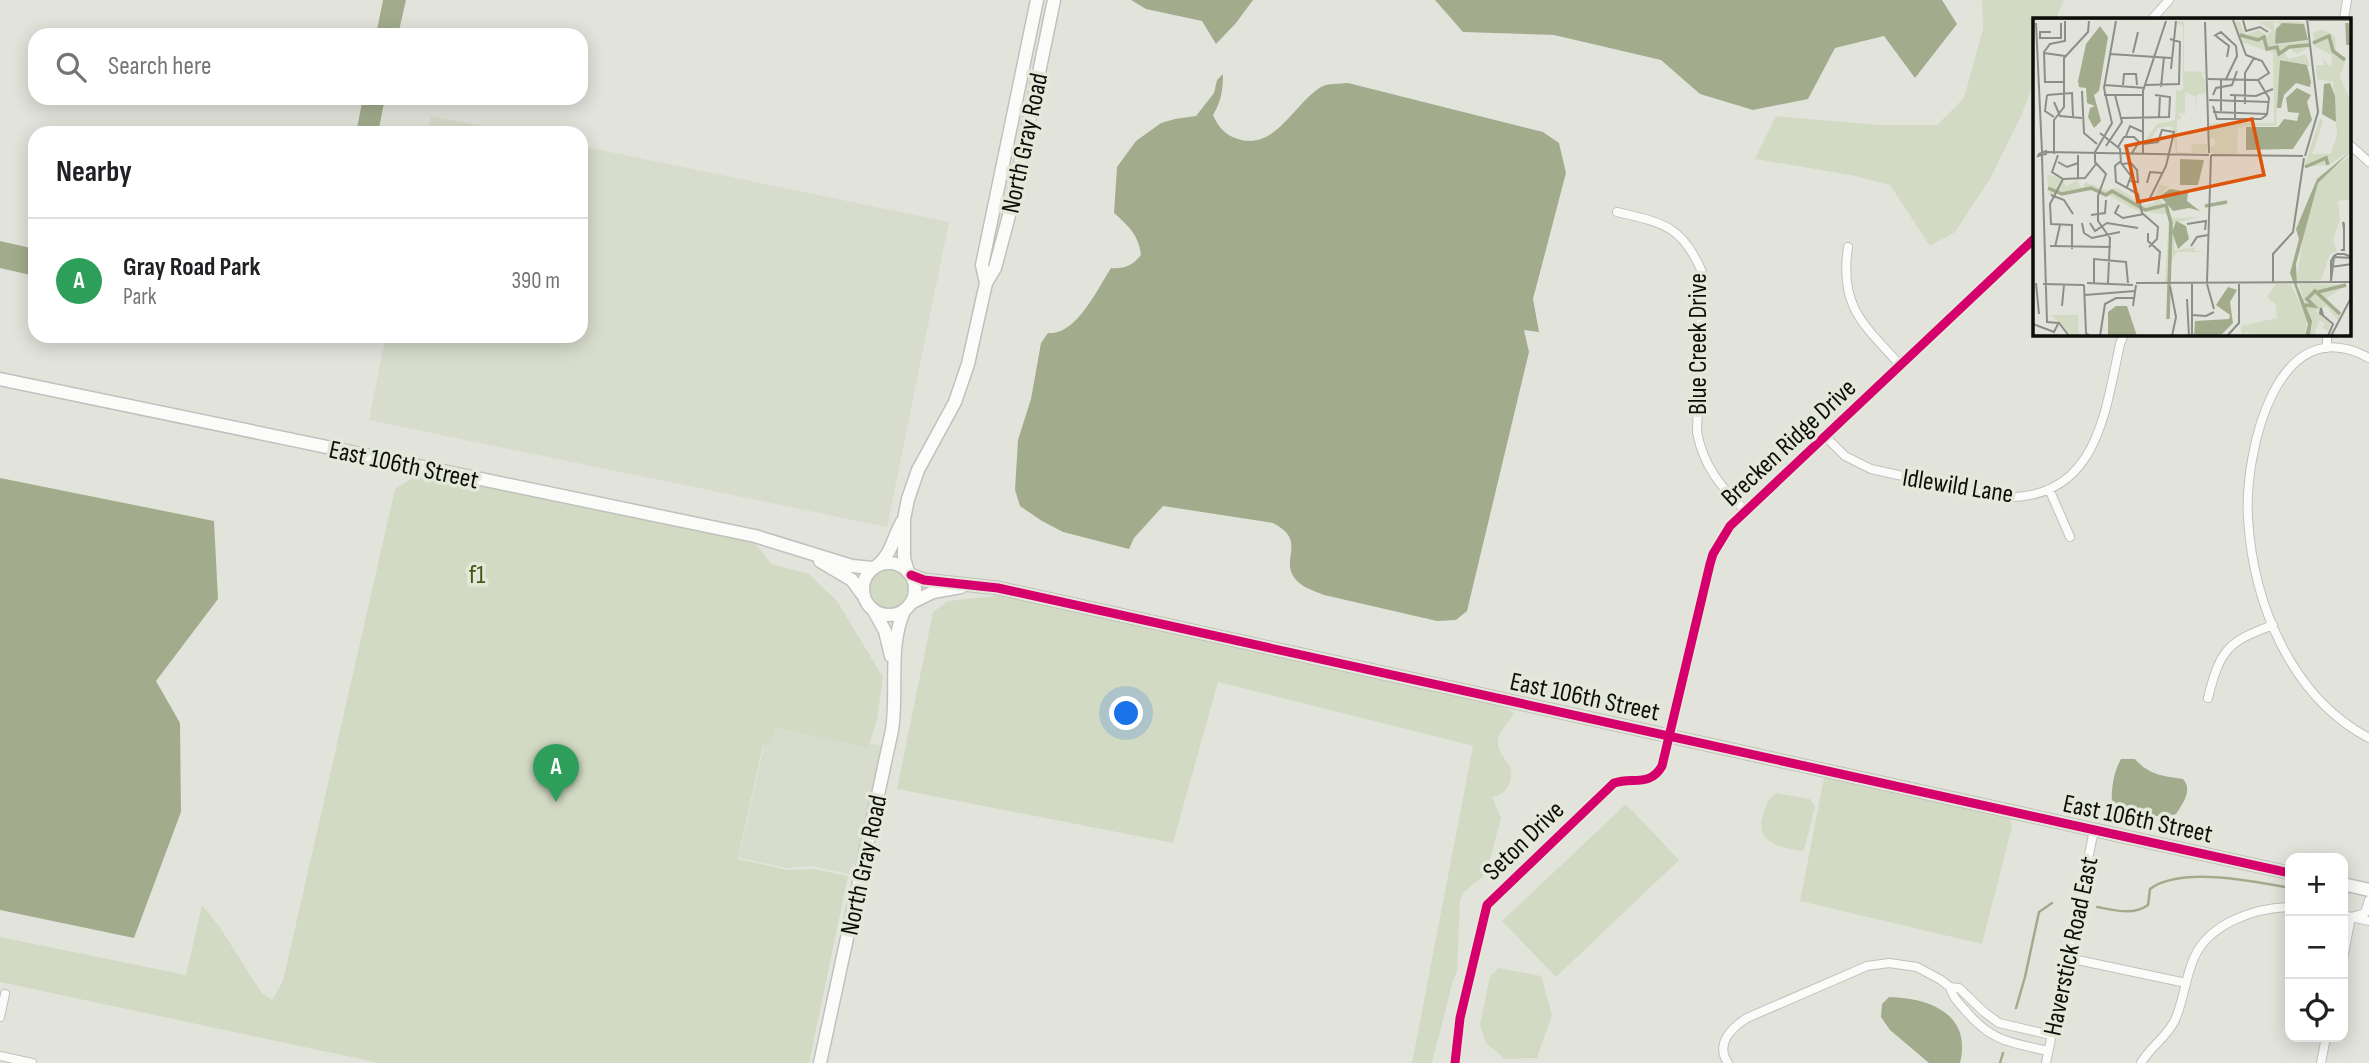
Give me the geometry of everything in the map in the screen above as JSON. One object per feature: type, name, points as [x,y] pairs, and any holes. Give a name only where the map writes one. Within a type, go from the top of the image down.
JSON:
[{"type":"street","name":"North Gray Road","points":[[986,283],[982,265],[1037,0]]},
{"type":"street","name":"North Gray Road","points":[[909,573],[904,558],[904,519],[908,499],[918,470],[951,412],[962,385],[986,283],[995,268],[1011,208],[1054,0]]},
{"type":"street","points":[[2153,18],[2169,0]]},
{"type":"street","points":[[2344,18],[2347,0]]},
{"type":"street","points":[[2352,147],[2369,162]]},
{"type":"street","name":"Blue Creek Drive","points":[[1617,212],[1654,221],[1674,230],[1695,256],[1702,272],[1697,432],[1700,449],[1712,473],[1745,510]]},
{"type":"street","name":"Brecken Ridge Drive","points":[[1670,736],[1713,554],[1730,526],[2033,240]]},
{"type":"street","points":[[1848,247],[1845,271],[1852,304],[1867,330],[1901,366]]},
{"type":"street","name":"Idlewild Lane","points":[[1825,436],[1845,456],[1884,473],[1997,497],[2011,498],[2038,493],[2070,475],[2094,445],[2103,421],[2123,336]]},
{"type":"street","points":[[2327,336],[2327,348]]},
{"type":"street","points":[[2369,358],[2350,350],[2327,348],[2300,359],[2281,377],[2274,388],[2255,446],[2248,516],[2251,550],[2273,625],[2293,667],[2312,695],[2343,722],[2369,738]]},
{"type":"street","name":"East 106th Street","points":[[0,379],[755,536],[852,566],[875,567]]},
{"type":"street","points":[[2049,489],[2070,537]]},
{"type":"street","name":"North Gray Road","points":[[875,567],[888,555],[904,519]]},
{"type":"street","name":"East 106th Street","points":[[808,553],[852,580],[863,595]]},
{"type":"street","points":[[897,564],[909,573],[915,592],[907,607],[889,615],[874,611],[865,601],[863,582],[875,567],[897,564]]},
{"type":"street","name":"East 106th Street","points":[[909,573],[924,580],[998,588],[2285,872]]},
{"type":"street","name":"East 106th Street","points":[[907,607],[933,592],[968,585]]},
{"type":"street","name":"North Gray Road","points":[[820,1063],[892,730],[898,624],[907,607]]},
{"type":"street","name":"North Gray Road","points":[[874,611],[884,631],[895,666]]},
{"type":"street","points":[[2208,698],[2221,656],[2245,636],[2273,625]]},
{"type":"street","name":"Seton Drive","points":[[1455,1063],[1460,1018],[1486,905],[1614,783],[1646,781],[1654,776],[1662,766],[1670,736]]},
{"type":"street","name":"Haverstick Road East","points":[[2046,1063],[2094,830]]},
{"type":"street","points":[[2348,889],[2369,890]]},
{"type":"street","points":[[2348,916],[2365,914],[2369,900]]},
{"type":"street","points":[[2141,1063],[2171,1027],[2199,947],[2229,923],[2246,914],[2285,907]]},
{"type":"street","points":[[2348,916],[2369,921]]},
{"type":"street","points":[[2068,958],[2186,983]]},
{"type":"street","points":[[1728,1063],[1723,1045],[1730,1030],[1737,1025],[1785,1001],[1867,967],[1889,963],[1917,967],[1950,986],[1959,988],[1999,1023],[2052,1035]]},
{"type":"street","points":[[1950,986],[1952,995],[1989,1034],[2007,1042],[2048,1051]]},
{"type":"street","points":[[0,1017],[5,994]]},
{"type":"street","points":[[2321,1063],[2325,1042]]},
{"type":"street","points":[[0,1056],[32,1063]]},
{"type":"shaded area","points":[[383,0],[406,0],[400,28],[377,28]]},
{"type":"shaded area","points":[[1131,0],[1253,0],[1216,44],[1202,21],[1146,9]]},
{"type":"shaded area","points":[[1435,0],[1942,0],[1957,24],[1915,78],[1884,36],[1835,48],[1808,99],[1753,110],[1700,94],[1661,60],[1554,35],[1463,32]]},
{"type":"shaded area","points":[[1223,74],[1221,96],[1213,115],[1228,134],[1249,141],[1272,133],[1321,87],[1348,83],[1543,132],[1559,143],[1566,173],[1533,299],[1539,332],[1524,330],[1529,352],[1467,611],[1456,620],[1437,621],[1324,595],[1306,588],[1292,574],[1289,537],[1273,523],[1163,506],[1134,538],[1129,549],[1063,532],[1020,506],[1015,490],[1018,440],[1031,399],[1041,343],[1048,333],[1058,332],[1077,319],[1111,268],[1128,266],[1141,255],[1132,232],[1114,213],[1117,167],[1136,141],[1161,123],[1196,116],[1214,93],[1217,80]]},
{"type":"shaded area","points":[[362,105],[384,105],[379,126],[357,126]]},
{"type":"shaded area","points":[[431,116],[481,126],[429,126]]},
{"type":"shaded area","points":[[588,147],[949,222],[887,527],[369,420],[385,343],[588,343]]},
{"type":"shaded area","points":[[0,241],[28,247],[28,274],[0,268]]},
{"type":"shaded area","points":[[0,478],[214,521],[218,599],[156,681],[180,723],[181,812],[134,938],[0,910]]},
{"type":"shaded area","points":[[769,723],[883,746],[863,843],[849,874],[810,866],[787,868],[739,858]]},
{"type":"shaded area","points":[[2121,759],[2135,759],[2151,772],[2183,779],[2187,792],[2176,814],[2143,815],[2112,806],[2113,782]]},
{"type":"shaded area","points":[[1889,997],[1933,1005],[1954,1021],[1960,1032],[1962,1046],[1960,1063],[1929,1063],[1890,1030],[1881,1017],[1882,1004]]},
{"type":"green space","points":[[1982,0],[2064,0],[2056,18],[2033,18],[2033,84],[2022,114],[1990,179],[1955,232],[1930,246],[1890,185],[1851,175],[1755,159],[1776,116],[1879,125],[1937,125],[1964,98],[1983,29]]},
{"type":"green space","name":"f1","points":[[425,470],[753,540],[771,564],[809,574],[837,601],[883,677],[877,720],[868,748],[776,727],[770,744],[763,745],[738,859],[788,870],[814,869],[848,876],[809,1063],[379,1063],[0,982],[0,937],[186,975],[202,905],[219,926],[261,992],[272,1000],[283,981],[395,489]]},
{"type":"green space","points":[[889,570],[903,575],[908,589],[903,603],[889,608],[875,603],[870,589],[875,575]]},
{"type":"green space","points":[[1013,594],[1500,705],[1514,713],[1498,739],[1511,777],[1504,792],[1492,797],[1501,818],[1486,874],[1464,892],[1460,901],[1457,972],[1432,1063],[1412,1063],[1473,746],[1218,682],[1173,843],[897,789],[933,612],[948,601]]},
{"type":"green space","points":[[1824,778],[2009,817],[2012,827],[1982,944],[1800,901]]},
{"type":"green space","points":[[1776,793],[1810,799],[1815,806],[1804,851],[1778,846],[1770,842],[1762,831],[1761,822],[1766,806]]},
{"type":"green space","points":[[1626,804],[1679,860],[1556,977],[1502,921]]},
{"type":"green space","points":[[1499,968],[1541,976],[1552,1015],[1537,1058],[1505,1059],[1486,1043],[1480,1025],[1490,976]]},
{"type":"waterway","points":[[2097,907],[2123,911],[2142,908],[2148,905],[2150,889],[2179,878],[2218,877],[2285,887]]},
{"type":"waterway","points":[[2016,1008],[2039,912],[2052,903]]},
{"type":"waterway","points":[[2000,1063],[2003,1053]]},
{"type":"cycle path","points":[[1455,1063],[1460,1018],[1487,905],[1614,783],[1647,779],[1662,766],[1710,564],[1730,526],[2033,240]]},
{"type":"cycle path","points":[[911,575],[924,580],[998,588],[2285,872]]},
{"type":"place","name":"Gray Road Park","points":[[556,802]]}]
